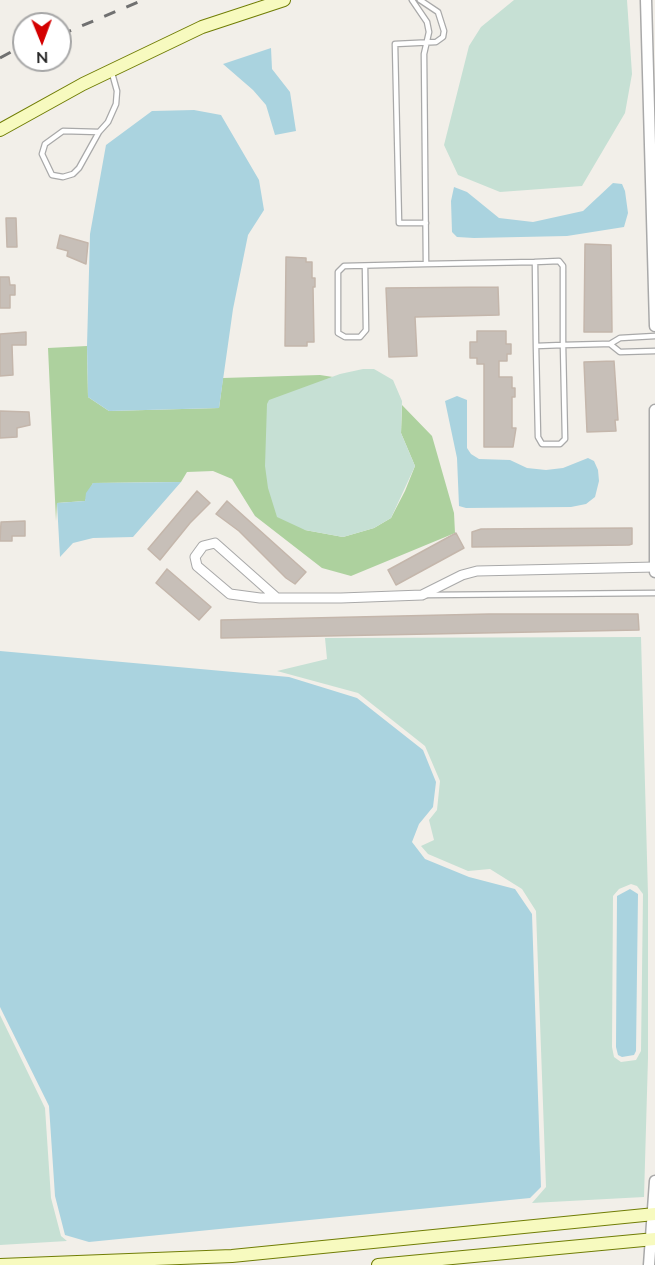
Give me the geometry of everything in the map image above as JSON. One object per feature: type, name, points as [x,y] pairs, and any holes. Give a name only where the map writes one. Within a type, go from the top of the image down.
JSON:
[{"type":"main road","points":[[0,130],[111,70],[202,27],[284,0]]},
{"type":"main road","points":[[0,1265],[232,1256],[654,1214]]},
{"type":"main road","points":[[378,1265],[652,1239]]},
{"type":"street","points":[[646,0],[653,152],[655,326]]},
{"type":"street","points":[[277,597],[215,543],[203,546],[195,557],[197,566],[230,594],[277,597],[422,596],[462,575],[477,571],[655,570],[655,410]]},
{"type":"street","points":[[649,1265],[655,1181]]},
{"type":"lane","points":[[412,0],[427,22],[427,42],[424,54],[426,264]]},
{"type":"lane","points":[[420,0],[438,12],[444,31],[440,40],[395,44],[399,223],[426,223]]},
{"type":"lane","points":[[99,132],[63,131],[51,137],[45,144],[42,154],[52,175],[63,177],[73,174],[79,168],[99,132],[108,122],[116,104],[117,91],[111,70]]},
{"type":"lane","points":[[365,266],[366,330],[360,337],[345,337],[338,333],[338,272],[344,266],[559,261],[563,266],[565,439],[560,444],[542,444],[537,437],[535,262]]},
{"type":"lane","points":[[536,346],[609,344],[620,338],[655,336]]},
{"type":"lane","points":[[609,344],[620,352],[655,351]]},
{"type":"lane","points":[[422,596],[655,593]]},
{"type":"green space","points":[[514,0],[627,0],[632,74],[625,113],[582,186],[500,192],[458,175],[444,145],[469,46],[481,27]]},
{"type":"green space","points":[[87,346],[88,397],[109,411],[219,408],[223,378],[320,375],[333,377],[267,405],[268,435],[305,530],[343,537],[374,528],[391,518],[415,466],[401,433],[402,405],[432,436],[454,513],[455,533],[351,576],[322,568],[255,516],[232,479],[213,471],[187,472],[181,482],[93,483],[85,501],[57,503],[56,521],[48,348]]},
{"type":"green space","points":[[374,369],[393,380],[402,401],[401,433],[415,466],[391,518],[374,528],[343,537],[305,530],[277,517],[268,488],[265,466],[269,400],[340,374]]},
{"type":"green space","points":[[641,637],[648,895],[648,1058],[644,1197],[532,1203],[546,1187],[536,911],[522,889],[490,869],[468,871],[428,854],[421,846],[434,840],[429,820],[437,810],[440,781],[425,746],[358,693],[277,671],[327,659],[325,638]],"holes":[[[631,884],[637,886],[643,894],[641,1051],[636,1060],[621,1062],[614,1057],[612,1047],[613,896],[619,889]]]},
{"type":"green space","points":[[0,1015],[45,1108],[51,1198],[61,1236],[67,1241],[0,1245]]},
{"type":"water","points":[[271,48],[272,69],[290,92],[296,131],[275,135],[266,105],[253,90],[223,64]]},
{"type":"water","points":[[194,110],[221,115],[259,180],[264,210],[248,235],[233,309],[219,408],[109,411],[88,397],[87,346],[90,234],[106,145],[152,111]]},
{"type":"water","points":[[613,183],[622,184],[625,191],[628,213],[624,227],[567,236],[474,238],[457,237],[452,232],[451,201],[454,187],[467,192],[499,218],[533,222],[583,211]]},
{"type":"water","points":[[457,396],[467,400],[467,448],[471,454],[479,459],[510,460],[527,468],[546,470],[563,468],[588,458],[594,461],[598,470],[599,481],[595,497],[586,504],[571,507],[466,508],[459,506],[457,458],[445,401]]},
{"type":"water","points":[[181,482],[133,537],[93,538],[73,543],[60,557],[57,503],[85,501],[86,493],[93,483]]},
{"type":"water","points":[[0,651],[289,677],[357,698],[423,750],[436,782],[433,807],[419,824],[412,842],[425,859],[469,877],[515,889],[532,914],[541,1187],[530,1198],[89,1242],[65,1235],[55,1196],[49,1106],[0,1007]]},
{"type":"water","points":[[630,889],[638,894],[636,1051],[634,1055],[622,1057],[618,1055],[616,1047],[617,896]]},
{"type":"building","points":[[6,218],[16,218],[17,247],[7,247]]},
{"type":"building","points":[[60,235],[88,243],[86,264],[67,256],[68,251],[57,248]]},
{"type":"building","points":[[585,244],[611,245],[612,332],[584,332]]},
{"type":"building","points":[[286,257],[306,258],[306,262],[312,262],[312,278],[315,278],[315,287],[313,287],[314,342],[307,342],[307,346],[285,346]]},
{"type":"building","points":[[0,277],[9,277],[10,285],[15,285],[15,295],[10,295],[10,308],[0,308]]},
{"type":"building","points":[[498,287],[499,315],[415,317],[417,356],[389,357],[386,288]]},
{"type":"building","points":[[477,331],[506,331],[506,344],[511,344],[511,354],[507,354],[507,361],[499,361],[499,377],[512,377],[512,388],[515,388],[515,397],[512,397],[512,428],[516,428],[513,447],[484,447],[484,364],[477,364],[477,358],[470,358],[470,342],[477,342]]},
{"type":"building","points":[[26,332],[26,345],[12,345],[13,375],[0,376],[0,334]]},
{"type":"building","points":[[614,361],[618,420],[615,420],[616,431],[587,432],[584,362]]},
{"type":"building","points":[[0,411],[29,412],[30,425],[17,428],[17,437],[0,438]]},
{"type":"building","points":[[197,491],[210,503],[190,523],[160,560],[148,549]]},
{"type":"building","points":[[227,501],[306,572],[295,584],[286,578],[239,531],[216,514]]},
{"type":"building","points":[[25,521],[25,536],[12,536],[12,541],[0,541],[1,522]]},
{"type":"building","points":[[632,528],[632,544],[629,545],[472,547],[472,532],[481,529]]},
{"type":"building","points":[[456,533],[464,548],[396,585],[388,570]]},
{"type":"building","points":[[167,569],[211,607],[199,620],[156,583]]},
{"type":"building","points":[[489,614],[638,614],[639,630],[221,638],[221,620]]},
{"type":"railway","points":[[72,30],[143,0]]},
{"type":"railway","points":[[0,58],[12,52]]}]
